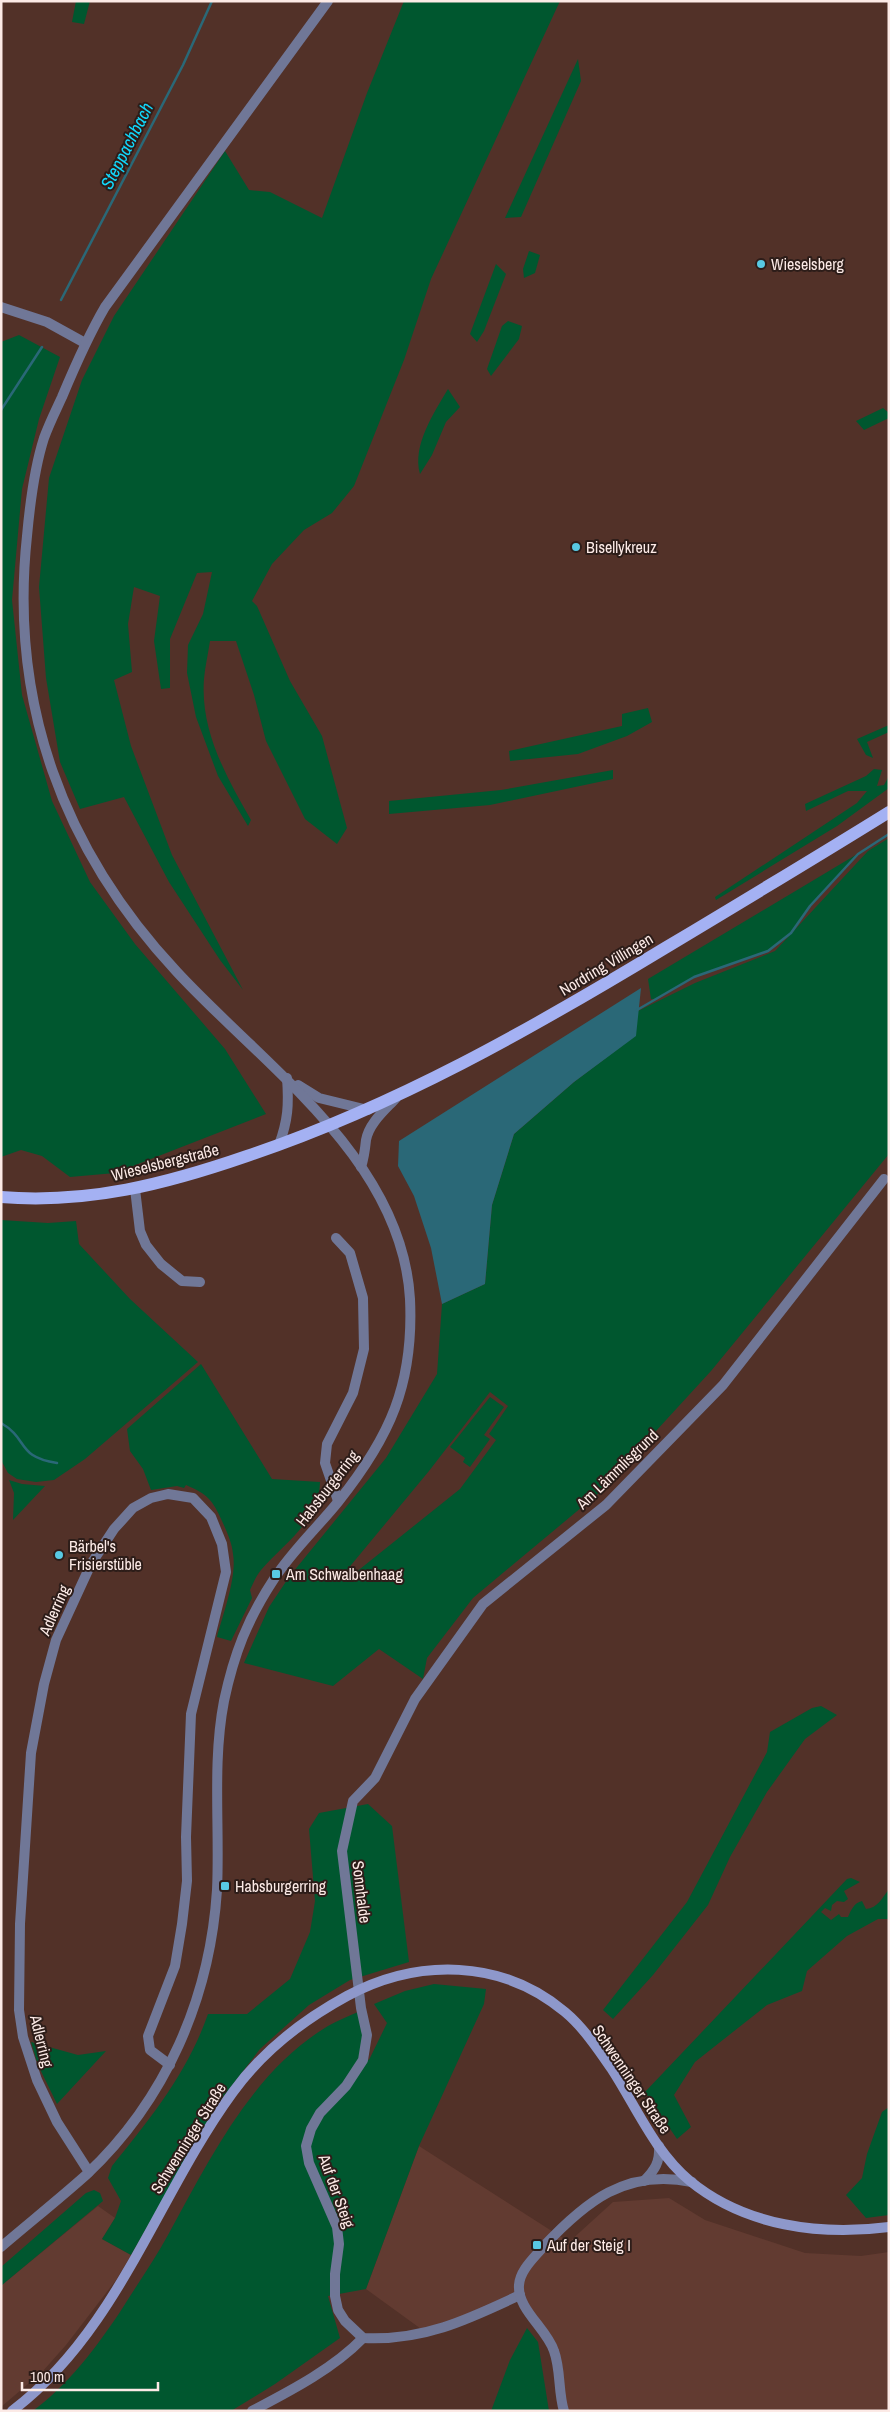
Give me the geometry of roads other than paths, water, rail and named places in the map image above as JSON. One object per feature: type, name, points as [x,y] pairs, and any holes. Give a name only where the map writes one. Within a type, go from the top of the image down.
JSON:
[{"type":"main road","name":"Nordring Villingen","points":[[331,1126],[396,1098],[562,1010],[889,812]]},
{"type":"main road","name":"Wieselsbergstraße","points":[[1,1196],[76,1198],[135,1189],[200,1172],[279,1146],[331,1126]]},
{"type":"main road","name":"Schwenninger Straße","points":[[12,2411],[41,2386],[80,2344],[132,2263],[200,2140],[234,2090],[253,2068],[286,2035],[335,2002],[360,1989],[393,1976],[443,1968],[475,1970],[516,1981],[547,1998],[568,2014],[591,2040],[659,2146],[692,2182],[724,2204],[776,2223],[810,2228],[845,2230],[889,2227]]},
{"type":"street","points":[[328,1],[105,307],[85,343],[45,435],[30,497],[24,560],[22,621],[34,709],[62,795],[84,846],[140,930],[176,971],[287,1078],[319,1098],[368,1110]]},
{"type":"street","points":[[3,307],[46,322],[85,343]]},
{"type":"street","points":[[279,1146],[289,1106],[287,1078]]},
{"type":"street","name":"Habsburgerring","points":[[1,2247],[89,2172],[127,2131],[156,2090],[182,2042],[205,1974],[214,1926],[217,1884],[219,1748],[222,1710],[233,1658],[246,1626],[276,1574],[338,1501],[368,1462],[394,1416],[404,1381],[410,1350],[410,1294],[402,1250],[386,1210],[361,1167],[331,1126],[287,1078]]},
{"type":"street","points":[[361,1167],[366,1151],[366,1139],[374,1122],[396,1098]]},
{"type":"street","name":"Am Lämmlisgrund","points":[[375,1778],[415,1699],[483,1604],[606,1505],[722,1385],[884,1179]]},
{"type":"street","points":[[135,1189],[140,1231],[146,1245],[161,1264],[182,1281],[200,1282]]},
{"type":"street","points":[[336,1238],[350,1253],[363,1298],[364,1349],[353,1393],[327,1444],[325,1463],[338,1501]]},
{"type":"street","name":"Adlerring","points":[[89,2172],[57,2122],[37,2080],[22,2037],[19,2010],[20,1924],[31,1753],[44,1684],[56,1640],[92,1564],[114,1529],[133,1508],[151,1498],[168,1494],[194,1498],[211,1517],[222,1544],[226,1572],[191,1714],[186,1837],[187,1881],[182,1924],[174,1966],[148,2036],[150,2050],[170,2065]]},
{"type":"street","name":"Sonnhalde","points":[[360,1989],[342,1851],[353,1801],[375,1778]]},
{"type":"street","name":"Auf der Steig","points":[[360,1989],[361,2008],[368,2035],[363,2060],[346,2086],[320,2113],[311,2129],[306,2146],[308,2163],[337,2227],[339,2244],[335,2274],[335,2296],[338,2310],[345,2321],[363,2338]]},
{"type":"street","points":[[644,2181],[657,2166],[660,2158],[659,2146]]},
{"type":"street","points":[[564,2411],[554,2351],[520,2295],[520,2276],[529,2263],[564,2225],[588,2204],[608,2193],[644,2181],[664,2179],[692,2182]]},
{"type":"street","points":[[252,2411],[317,2373],[351,2350],[363,2338],[401,2338],[428,2334],[470,2319],[520,2295]]},
{"type":"water","points":[[641,988],[636,1036],[574,1082],[514,1134],[492,1205],[485,1284],[442,1304],[431,1248],[414,1196],[398,1166],[399,1141]]},
{"type":"waterway","name":"Steppachbach","points":[[61,300],[183,65],[212,1]]},
{"type":"waterway","name":"Steppachbach","points":[[1,410],[42,347]]},
{"type":"waterway","points":[[637,1010],[694,977],[768,951],[791,933],[810,906],[858,854],[889,834]]},
{"type":"waterway","points":[[1,1423],[16,1435],[29,1452],[44,1460],[57,1463]]},
{"type":"place","name":"Wieselsberg","points":[[761,264]]},
{"type":"place","name":"Bisellykreuz","points":[[576,547]]},
{"type":"place","name":"Bärbel's Frisierstüble","points":[[59,1555]]},
{"type":"place","name":"Am Schwalbenhaag","points":[[276,1574]]},
{"type":"place","name":"Habsburgerring","points":[[225,1886]]},
{"type":"place","name":"Auf der Steig I","points":[[537,2245]]}]
